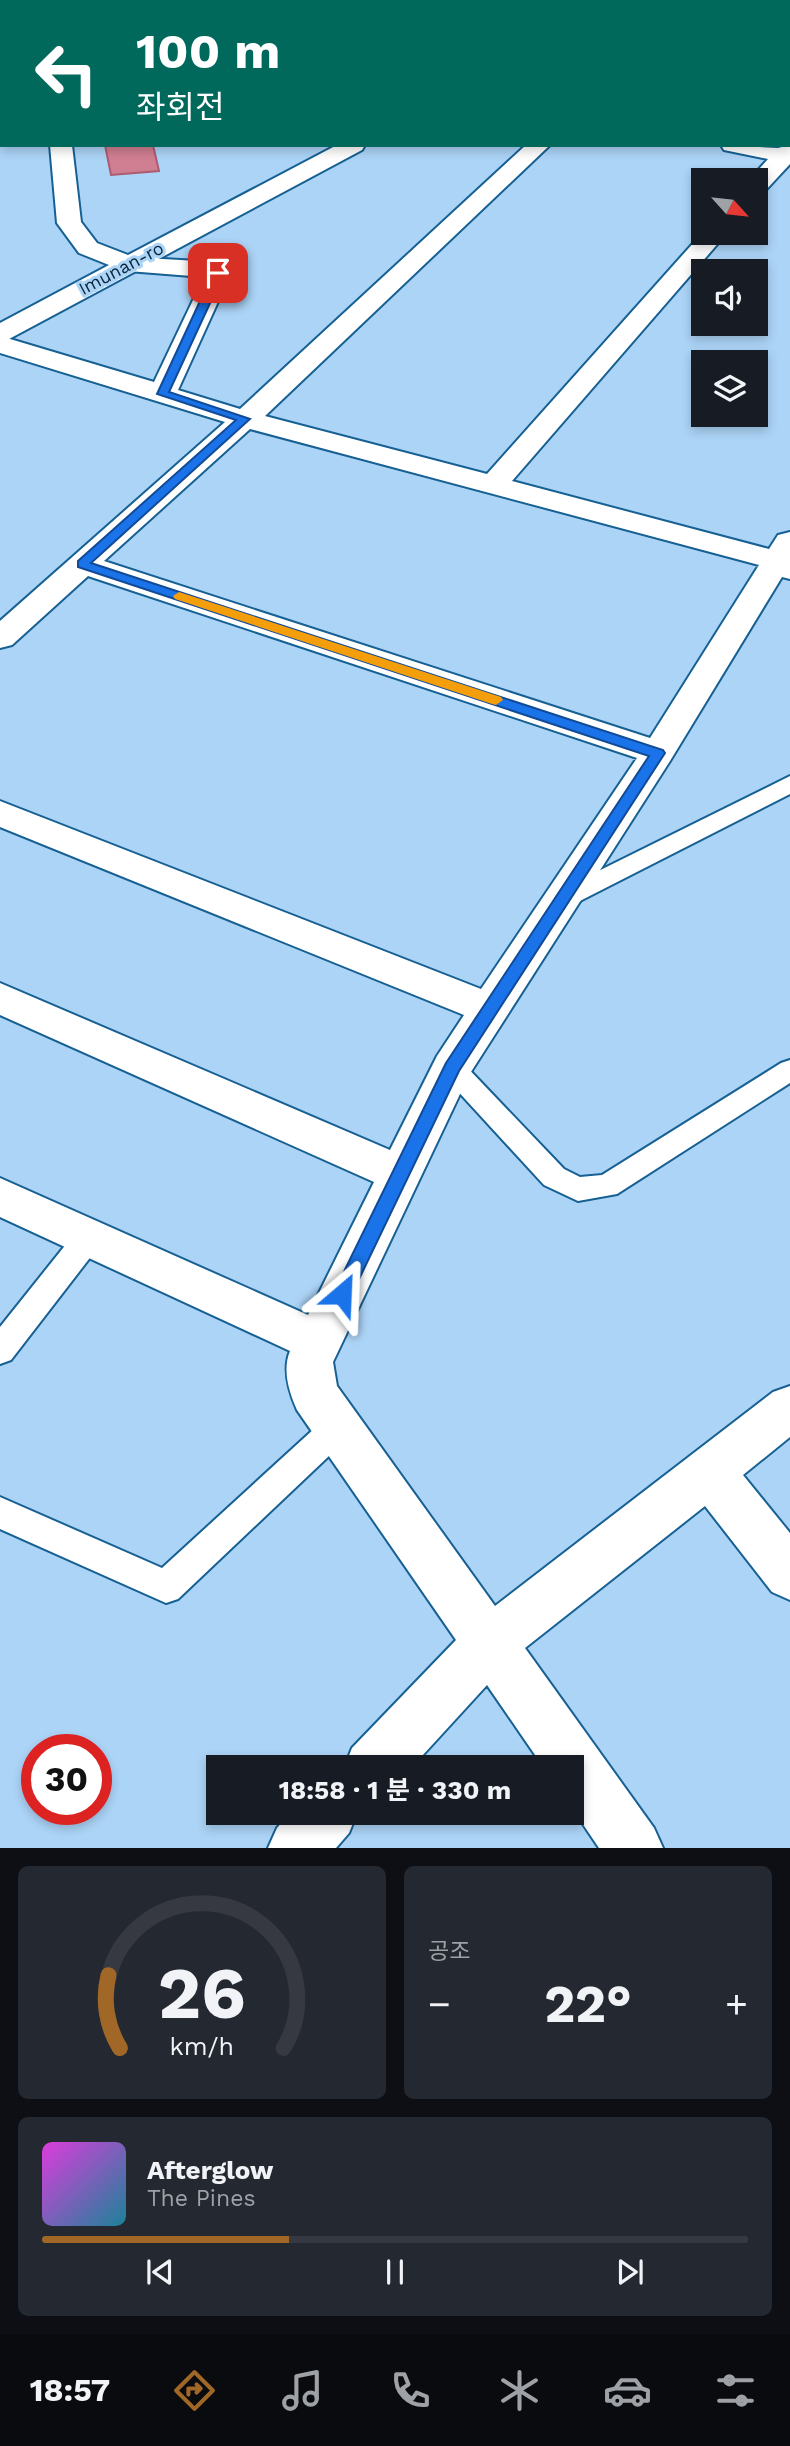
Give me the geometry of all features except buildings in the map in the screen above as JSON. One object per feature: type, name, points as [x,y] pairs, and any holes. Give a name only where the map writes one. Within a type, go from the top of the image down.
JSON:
[{"type":"street","points":[[61,147],[69,223],[88,248],[128,264],[198,268],[218,273],[162,394]]},
{"type":"street","name":"Imunan-ro","points":[[0,333],[350,147]]},
{"type":"street","points":[[0,638],[245,419],[537,147]]},
{"type":"street","points":[[746,147],[788,153]]},
{"type":"street","points":[[768,174],[788,153]]},
{"type":"street","points":[[493,485],[704,245]]},
{"type":"street","points":[[0,344],[245,419],[493,485],[785,557],[452,1068],[309,1362],[314,1394],[634,1847]]},
{"type":"street","points":[[82,564],[657,753]]},
{"type":"street","points":[[0,813],[489,1009]]},
{"type":"street","points":[[0,998],[401,1174]]},
{"type":"street","points":[[0,1197],[319,1342]]},
{"type":"street","points":[[384,1755],[491,1642],[790,1408]]},
{"type":"street","points":[[709,1472],[790,1574]]},
{"type":"street","points":[[297,1847],[318,1825]]},
{"type":"lane","points":[[561,900],[790,784]]},
{"type":"lane","points":[[452,1068],[554,1177],[578,1189],[607,1186],[790,1070]]},
{"type":"lane","points":[[0,1350],[89,1237]]},
{"type":"lane","points":[[0,1513],[166,1587],[338,1427]]},
{"type":"slow traffic","points":[[179,596],[496,700]]},
{"type":"route","points":[[218,273],[162,394],[245,419],[82,564],[657,753],[452,1068],[342,1294]]}]
